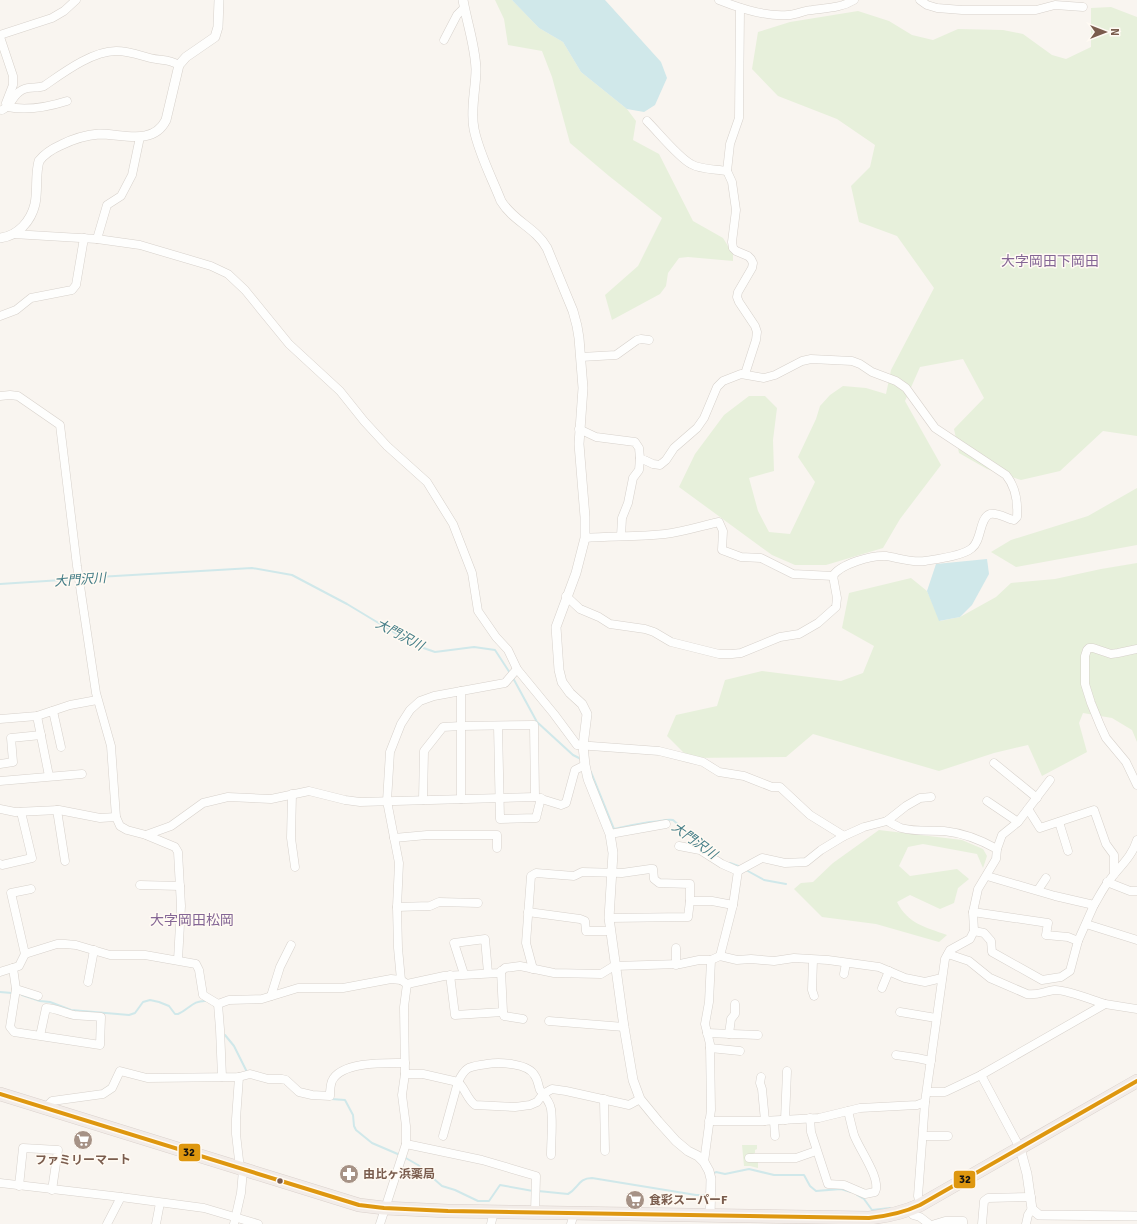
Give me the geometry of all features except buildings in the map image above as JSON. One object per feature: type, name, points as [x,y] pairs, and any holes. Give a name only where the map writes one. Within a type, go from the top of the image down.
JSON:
[{"type":"highway","points":[[0,1094],[359,1205],[492,1218],[535,1212],[572,1218],[710,1220],[869,1218],[895,1215],[915,1207],[1137,1081]]},
{"type":"street","points":[[4,109],[14,76],[0,36],[52,18],[64,11],[76,0]]},
{"type":"street","points":[[0,238],[14,234],[22,229],[29,220],[35,204],[39,161],[49,150],[71,140],[91,135],[99,134],[140,137],[148,136],[162,128],[168,113],[179,65],[186,57],[215,37],[218,27],[219,0]]},
{"type":"street","points":[[719,0],[740,8],[778,15],[788,15],[806,10],[841,6],[854,0]]},
{"type":"street","points":[[920,0],[927,5],[937,8],[962,10],[1036,10],[1054,5],[1083,6]]},
{"type":"street","points":[[444,40],[464,4]]},
{"type":"street","points":[[464,4],[476,68],[473,116],[477,140],[505,208],[543,240],[573,311],[579,338],[583,388],[579,444],[585,517],[585,538],[576,573],[566,596],[556,628],[559,670],[562,682],[570,693],[582,704],[588,714],[583,746],[585,765],[588,779],[610,834],[613,853],[609,918],[610,932],[614,966],[633,1080],[640,1099],[676,1141],[698,1156],[704,1162],[709,1171],[711,1179],[710,1220]]},
{"type":"street","points":[[740,8],[739,118],[730,144],[727,171],[732,182],[736,210],[732,242],[733,248],[736,251],[748,256],[752,259],[753,263],[752,268],[738,292],[737,297],[755,326],[757,332],[756,340],[745,374]]},
{"type":"street","points":[[4,109],[14,97],[22,91],[29,88],[40,88],[74,65],[103,53],[116,51],[133,53],[152,58],[172,60],[179,65]]},
{"type":"street","points":[[4,109],[30,109],[51,106],[67,101]]},
{"type":"street","points":[[646,121],[690,164],[698,167],[727,171]]},
{"type":"street","points":[[97,239],[107,205],[121,196],[132,175],[140,137]]},
{"type":"street","points":[[14,234],[97,239],[140,245],[211,266],[228,274],[245,290],[289,344],[340,391],[364,421],[387,446],[427,482],[453,524],[472,573],[478,611],[496,637],[508,650],[513,674],[554,714],[577,745],[659,751],[703,762],[719,772],[744,776],[772,787],[780,787],[810,815],[844,836]]},
{"type":"street","points":[[0,316],[16,310],[31,298],[72,290],[76,285],[84,238]]},
{"type":"street","points":[[581,357],[616,355],[637,340],[648,340]]},
{"type":"street","points":[[566,596],[580,609],[599,617],[610,624],[645,629],[654,632],[671,642],[719,654],[741,653],[780,637],[799,634],[818,623],[836,607],[837,598],[833,576],[835,571],[844,566],[877,556],[924,561],[964,553],[973,548],[979,539],[984,518],[990,514],[997,514],[1014,520],[1017,517],[1017,500],[1012,482],[1006,475],[935,428],[906,388],[896,381],[872,372],[860,364],[852,361],[810,359],[802,361],[775,375],[764,378],[741,374],[724,381],[716,386],[704,418],[697,428],[674,448],[666,460],[660,465],[640,458]]},
{"type":"street","points":[[0,396],[18,396],[60,425],[78,569],[97,700],[111,746],[116,817],[120,826],[127,830],[146,835],[175,847],[178,852],[180,886],[178,960]]},
{"type":"street","points":[[579,429],[596,437],[635,442],[639,448],[640,470],[633,478],[628,503],[622,518],[621,536]]},
{"type":"street","points":[[585,538],[621,536],[640,537],[667,534],[719,522],[723,531],[722,550],[741,557],[760,558],[794,574],[833,576]]},
{"type":"street","points":[[1137,648],[1111,654],[1090,648],[1087,650],[1085,656],[1085,684],[1091,703],[1106,738],[1126,762],[1137,785]]},
{"type":"street","points":[[380,1224],[406,1144],[406,1126],[402,1094],[405,1074],[404,982],[398,948],[397,907],[399,863],[387,801],[390,752],[405,717],[420,701],[434,696],[505,683],[513,674]]},
{"type":"street","points":[[461,691],[461,799]]},
{"type":"street","points":[[0,720],[37,716],[70,705],[97,700]]},
{"type":"street","points":[[53,711],[61,747]]},
{"type":"street","points":[[37,716],[49,776]]},
{"type":"street","points":[[422,800],[424,751],[443,727],[534,725],[538,798],[536,818],[500,819],[498,798],[498,726]]},
{"type":"street","points":[[0,764],[13,762],[11,738],[41,735]]},
{"type":"street","points":[[994,763],[1036,798]]},
{"type":"street","points":[[146,835],[171,826],[204,803],[228,797],[271,799],[309,791],[345,800],[360,802],[538,798],[560,805],[566,803],[575,770],[585,765]]},
{"type":"street","points":[[0,781],[82,774]]},
{"type":"street","points":[[929,1224],[920,1217],[913,1215],[918,1196],[927,1092],[945,959],[950,950],[970,939],[974,931],[973,912],[978,889],[996,859],[997,849],[1002,834],[1018,822],[1050,780]]},
{"type":"street","points":[[292,794],[291,838],[295,867]]},
{"type":"street","points":[[738,871],[762,858],[785,863],[806,862],[821,850],[844,836],[864,827],[887,821],[906,806],[920,798],[931,797]]},
{"type":"street","points":[[987,801],[1018,822]]},
{"type":"street","points":[[0,809],[15,812],[57,810],[100,818],[116,817]]},
{"type":"street","points":[[1028,809],[1040,828],[1094,810],[1106,844],[1114,855],[1114,874]]},
{"type":"street","points":[[57,810],[65,860]]},
{"type":"street","points":[[0,864],[2,865],[32,858],[21,812]]},
{"type":"street","points":[[887,821],[900,828],[922,831],[945,831],[973,837],[997,849]]},
{"type":"street","points":[[1059,822],[1068,850]]},
{"type":"street","points":[[610,834],[666,824]]},
{"type":"street","points":[[394,838],[427,835],[497,835],[498,848]]},
{"type":"street","points":[[974,931],[984,933],[991,941],[992,952],[1042,980],[1060,976],[1070,971],[1078,941],[1094,904],[1107,882],[1128,859],[1137,840]]},
{"type":"street","points":[[679,846],[700,850],[722,864],[738,871]]},
{"type":"street","points":[[1128,859],[1137,861]]},
{"type":"street","points":[[534,969],[526,943],[531,876],[536,873],[574,876],[582,872],[622,873],[650,868],[654,869],[654,879],[659,883],[690,884],[688,917],[609,918]]},
{"type":"street","points":[[720,956],[733,905],[738,871]]},
{"type":"street","points":[[987,876],[1054,896],[1094,904]]},
{"type":"street","points":[[1038,890],[1046,878]]},
{"type":"street","points":[[1107,882],[1137,891]]},
{"type":"street","points":[[140,885],[180,886]]},
{"type":"street","points":[[0,972],[19,966],[25,954],[11,893],[31,889]]},
{"type":"street","points":[[690,901],[712,901],[733,905]]},
{"type":"street","points":[[397,907],[430,906],[440,902],[478,903]]},
{"type":"street","points":[[528,912],[580,919],[585,921],[586,931],[610,932]]},
{"type":"street","points":[[973,912],[1048,923],[1046,935],[1068,937],[1078,941]]},
{"type":"street","points":[[1086,924],[1137,940]]},
{"type":"street","points":[[464,974],[454,944],[485,939],[488,973]]},
{"type":"street","points":[[25,954],[57,944],[70,944],[110,955],[145,955],[196,964],[199,970],[203,995],[218,1004]]},
{"type":"street","points":[[271,996],[280,967],[291,945]]},
{"type":"street","points":[[676,948],[676,965]]},
{"type":"street","points":[[88,982],[94,950]]},
{"type":"street","points":[[948,954],[969,961],[990,978],[1033,996],[1055,990],[1064,991],[1105,1004],[1137,1009]]},
{"type":"street","points":[[218,1004],[229,1000],[262,999],[298,988],[343,988],[391,979],[404,982],[450,975],[499,973],[505,968],[520,966],[554,974],[601,974],[614,966],[676,965],[699,960],[711,960],[720,956],[737,960],[751,959],[774,961],[794,958],[879,967],[905,978],[925,982],[942,978]]},
{"type":"street","points":[[704,1162],[711,1088],[710,1048],[705,1024],[709,1002],[711,960]]},
{"type":"street","points":[[813,960],[812,990],[814,996]]},
{"type":"street","points":[[844,974],[846,963]]},
{"type":"street","points":[[13,968],[15,991],[10,1027],[14,1032],[40,1036],[100,1045],[101,1017],[74,1015],[53,1008],[46,1008],[40,1036]]},
{"type":"street","points":[[501,971],[504,1016],[523,1019]]},
{"type":"street","points":[[882,988],[889,972]]},
{"type":"street","points":[[450,975],[455,1015],[503,1012]]},
{"type":"street","points":[[1042,980],[1042,993]]},
{"type":"street","points":[[15,991],[38,996]]},
{"type":"street","points":[[218,1004],[222,1077]]},
{"type":"street","points":[[729,1034],[731,1019],[735,1014],[735,1004]]},
{"type":"street","points":[[927,1092],[945,1092],[981,1075],[1105,1004]]},
{"type":"street","points":[[900,1012],[936,1018]]},
{"type":"street","points":[[550,1021],[624,1027]]},
{"type":"street","points":[[707,1033],[758,1036]]},
{"type":"street","points":[[710,1048],[740,1051]]},
{"type":"street","points":[[896,1055],[931,1061]]},
{"type":"street","points":[[45,1108],[52,1101],[103,1094],[112,1088],[120,1071],[147,1078],[222,1077],[246,1075],[268,1079],[286,1080],[299,1092],[304,1094],[330,1096],[332,1080],[340,1072],[358,1065],[405,1062]]},
{"type":"street","points":[[443,1136],[458,1082],[466,1068],[492,1063],[519,1065],[535,1075],[538,1086],[551,1107],[551,1155]]},
{"type":"street","points":[[785,1120],[787,1071]]},
{"type":"street","points":[[405,1074],[423,1074],[458,1082],[462,1085],[471,1102],[475,1105],[500,1107],[530,1106],[537,1102],[543,1094],[552,1090],[566,1091],[629,1105],[640,1099]]},
{"type":"street","points":[[235,1220],[241,1192],[242,1170],[236,1134],[236,1119],[246,1075]]},
{"type":"street","points":[[981,1075],[1020,1148],[1028,1174],[1032,1209],[1028,1215],[1026,1224]]},
{"type":"street","points":[[761,1077],[760,1083],[762,1089],[765,1121]]},
{"type":"street","points":[[604,1099],[604,1151]]},
{"type":"street","points":[[709,1121],[774,1121],[819,1118],[867,1107],[917,1105],[926,1102]]},
{"type":"street","points":[[810,1118],[811,1132],[816,1151],[828,1184],[844,1185],[865,1194],[875,1192],[876,1179],[854,1136],[848,1111]]},
{"type":"street","points":[[774,1121],[775,1136]]},
{"type":"street","points":[[923,1136],[948,1136]]},
{"type":"street","points":[[406,1144],[482,1160],[536,1176],[535,1212]]},
{"type":"street","points":[[19,1186],[23,1148],[58,1150],[52,1190]]},
{"type":"street","points":[[750,1158],[796,1158],[816,1151]]},
{"type":"street","points":[[0,1183],[204,1208],[235,1220],[258,1224]]},
{"type":"street","points":[[107,1224],[121,1197]]},
{"type":"street","points":[[982,1224],[984,1201],[988,1198],[1031,1197]]},
{"type":"street","points":[[156,1224],[160,1203]]},
{"type":"street","points":[[1032,1209],[1039,1215],[1137,1216]]},
{"type":"street","points":[[935,1224],[963,1221],[964,1224]]},
{"type":"green space","points":[[495,0],[512,0],[539,28],[563,42],[581,72],[627,109],[636,121],[633,140],[659,154],[693,221],[723,238],[733,254],[733,261],[688,257],[679,258],[668,273],[666,286],[660,294],[612,320],[605,295],[638,266],[662,218],[570,143],[552,77],[542,51],[508,45],[504,19]]},
{"type":"green space","points":[[1111,7],[1137,17],[1137,436],[1103,431],[1060,471],[1021,480],[987,469],[959,453],[954,429],[984,398],[963,359],[920,367],[905,401],[941,465],[900,519],[883,548],[826,565],[795,565],[772,555],[679,487],[695,454],[724,415],[749,396],[765,396],[777,408],[773,440],[774,471],[749,478],[758,511],[769,532],[790,534],[815,482],[798,457],[816,419],[820,406],[830,395],[843,386],[866,388],[886,394],[891,370],[934,288],[897,236],[859,222],[851,186],[870,167],[875,145],[837,119],[778,96],[752,69],[758,32],[790,22],[858,11],[889,21],[912,35],[933,40],[958,29],[1003,30],[1023,34],[1052,55],[1066,59],[1091,47],[1091,8]]},
{"type":"green space","points":[[1137,488],[1137,545],[1016,567],[991,552],[1011,540],[1088,516]]},
{"type":"green space","points":[[1137,563],[1137,742],[1132,730],[1112,718],[1083,713],[1079,723],[1087,752],[1042,776],[1028,745],[994,753],[939,771],[813,734],[786,757],[689,758],[667,736],[676,715],[717,706],[725,680],[762,671],[841,681],[863,673],[874,646],[842,628],[849,593],[911,578],[927,591],[940,621],[960,617],[996,597],[1011,583],[1055,579]]},
{"type":"green space","points":[[879,830],[962,840],[983,849],[987,856],[983,868],[977,854],[923,844],[908,847],[899,866],[910,876],[957,869],[969,879],[958,888],[954,903],[940,909],[910,895],[897,902],[906,915],[918,924],[947,935],[939,942],[876,924],[822,917],[794,889],[801,883],[813,882],[833,863]]},
{"type":"green space","points":[[742,1145],[757,1145],[755,1153],[750,1155],[758,1160],[758,1168],[744,1166]]},
{"type":"water","points":[[512,0],[605,0],[661,62],[667,78],[655,105],[644,112],[627,109],[581,72],[563,42],[539,28]]},
{"type":"water","points":[[987,559],[989,574],[972,605],[960,617],[939,621],[927,591],[936,564]]},
{"type":"waterway","name":"大門沢川","points":[[81,578],[252,568],[292,575],[347,604],[415,645],[435,652],[474,647],[495,650],[510,673]]},
{"type":"waterway","name":"大門沢川","points":[[0,584],[77,579]]},
{"type":"waterway","name":"大門沢川","points":[[513,678],[537,722],[573,755],[581,759]]},
{"type":"waterway","name":"大門沢川","points":[[591,772],[614,829],[650,822],[673,820],[707,850]]},
{"type":"waterway","name":"大門沢川","points":[[730,863],[741,867]]},
{"type":"waterway","name":"大門沢川","points":[[746,870],[764,880],[786,884]]},
{"type":"waterway","points":[[0,992],[12,993]]},
{"type":"waterway","points":[[22,995],[40,1001],[50,1002],[71,1010],[129,1015],[135,1013],[143,1002],[150,1000],[169,1006],[175,1014],[182,1012],[198,1002],[207,1001]]},
{"type":"waterway","points":[[225,1035],[234,1046],[247,1072]]},
{"type":"waterway","points":[[331,1099],[345,1100],[353,1115],[356,1130],[372,1143],[400,1155]]},
{"type":"waterway","points":[[404,1157],[418,1165],[442,1186],[455,1190],[478,1201],[489,1201],[500,1185],[533,1191]]},
{"type":"waterway","points":[[713,1174],[716,1172],[725,1174],[749,1169],[774,1175],[804,1175],[810,1186],[816,1191],[841,1189],[851,1192]]},
{"type":"waterway","points":[[538,1191],[568,1194],[572,1192],[581,1181],[587,1178],[592,1178],[696,1195],[707,1195]]},
{"type":"waterway","points":[[857,1195],[864,1199],[872,1210],[890,1208]]},
{"type":"transit line","name":"32","points":[[0,1094],[359,1205],[384,1208],[448,1211],[869,1218],[895,1214],[920,1205],[1137,1081]]},
{"type":"place","name":"ファミリーマート","points":[[83,1140]]},
{"type":"place","name":"由比ヶ浜薬局","points":[[349,1174]]},
{"type":"place","name":"食彩スーパーF","points":[[635,1200]]},
{"type":"district","name":"大字岡田下岡田","points":[[1050,261]]},
{"type":"district","name":"大字岡田松岡","points":[[192,920]]}]
